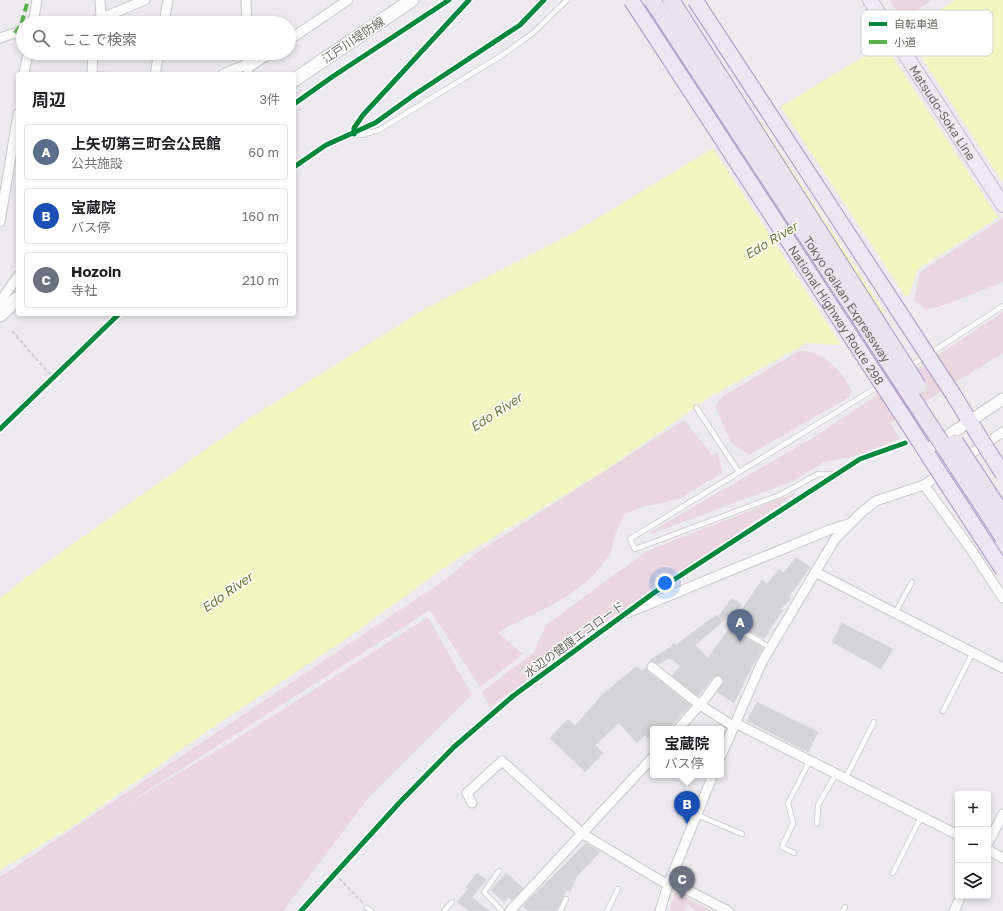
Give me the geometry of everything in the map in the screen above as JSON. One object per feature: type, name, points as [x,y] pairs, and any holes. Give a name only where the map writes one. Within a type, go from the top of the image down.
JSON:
[{"type":"highway","name":"National Highway Route 298","points":[[631,0],[1003,570]]},
{"type":"highway","name":"Tokyo Gaikan Expressway","points":[[652,0],[1003,537]]},
{"type":"highway","name":"Tokyo Gaikan Expressway","points":[[671,0],[1003,515]]},
{"type":"highway","points":[[695,0],[970,421],[1003,474]]},
{"type":"main road","name":"江戸川堤防線","points":[[296,79],[412,0]]},
{"type":"main road","name":"Matsudo-Soka Line","points":[[870,0],[877,10]]},
{"type":"main road","name":"Matsudo-Soka Line","points":[[907,56],[1003,204]]},
{"type":"main road","points":[[0,316],[16,300]]},
{"type":"street","points":[[34,16],[37,0]]},
{"type":"street","points":[[100,0],[101,16]]},
{"type":"street","points":[[106,16],[145,0]]},
{"type":"street","points":[[165,16],[168,0]]},
{"type":"street","points":[[246,0],[247,16]]},
{"type":"street","points":[[296,35],[343,1]]},
{"type":"street","points":[[0,38],[15,33]]},
{"type":"street","points":[[24,72],[27,60]]},
{"type":"street","points":[[92,72],[93,60]]},
{"type":"street","points":[[156,72],[158,60]]},
{"type":"street","points":[[242,72],[248,66],[248,60]]},
{"type":"street","points":[[229,72],[248,66],[258,60]]},
{"type":"street","points":[[0,222],[16,126]]},
{"type":"street","points":[[0,302],[16,279]]},
{"type":"street","points":[[0,285],[10,288]]},
{"type":"street","points":[[925,451],[1003,400]]},
{"type":"street","points":[[724,749],[754,677],[835,538],[876,501],[924,485],[1001,437]]},
{"type":"street","points":[[924,485],[968,545],[1003,598]]},
{"type":"street","points":[[626,613],[829,530],[850,524]]},
{"type":"street","points":[[815,572],[1003,668]]},
{"type":"street","points":[[652,667],[700,705],[734,724],[810,760],[955,834]]},
{"type":"street","points":[[681,726],[700,705],[718,681]]},
{"type":"street","points":[[510,911],[650,760]]},
{"type":"street","points":[[472,802],[467,793],[502,761],[583,834],[669,883],[728,911]]},
{"type":"street","points":[[660,911],[669,883],[712,778]]},
{"type":"street","points":[[991,837],[1003,814]]},
{"type":"street","points":[[991,852],[1003,858]]},
{"type":"street","points":[[954,911],[960,899]]},
{"type":"lane","points":[[469,0],[363,115],[354,128],[354,134],[362,135],[379,130],[504,54],[533,33],[567,0]]},
{"type":"lane","points":[[840,474],[818,474],[780,495],[636,549],[630,539],[738,471],[861,398],[1003,306]]},
{"type":"lane","points":[[696,407],[738,471]]},
{"type":"lane","points":[[895,613],[912,582]]},
{"type":"lane","points":[[733,626],[771,648]]},
{"type":"lane","points":[[943,711],[973,652]]},
{"type":"lane","points":[[845,779],[874,722]]},
{"type":"lane","points":[[794,853],[782,847],[792,823],[788,803],[810,760]]},
{"type":"lane","points":[[817,824],[818,805],[836,774]]},
{"type":"lane","points":[[697,815],[742,834]]},
{"type":"lane","points":[[893,873],[921,817]]},
{"type":"lane","points":[[499,871],[484,892],[502,911]]},
{"type":"lane","points":[[607,911],[618,889]]},
{"type":"lane","points":[[560,911],[566,899]]},
{"type":"lane","points":[[444,911],[452,902]]},
{"type":"path","points":[[296,166],[326,145],[354,134]]},
{"type":"path","points":[[0,429],[117,316]]},
{"type":"path","points":[[17,327],[10,333],[53,378]]},
{"type":"path","points":[[330,879],[340,868]]},
{"type":"path","points":[[335,874],[369,910]]},
{"type":"shaded area","points":[[890,0],[932,0],[916,10],[896,10]]},
{"type":"shaded area","points":[[1003,218],[1003,282],[950,303],[926,310],[914,299],[920,272]]},
{"type":"shaded area","points":[[1003,312],[1003,353],[890,423],[900,439],[855,456],[824,462],[793,481],[651,534],[650,532],[811,439]]},
{"type":"shaded area","points":[[799,351],[817,355],[831,363],[852,391],[849,397],[749,455],[731,443],[715,406],[723,396]]},
{"type":"shaded area","points":[[684,420],[712,455],[718,452],[722,473],[679,499],[642,507],[625,514],[613,541],[611,552],[600,568],[589,579],[577,590],[549,607],[505,628],[498,633],[523,654],[480,687],[430,610],[120,808],[230,743],[428,617],[472,695],[368,798],[283,911],[0,911],[0,877],[449,577],[472,556]]},
{"type":"shaded area","points":[[795,493],[795,495],[623,609],[490,707],[482,692],[534,652],[546,625],[647,551]]},
{"type":"shaded area","points":[[675,892],[713,911],[697,911],[687,905],[685,911],[669,911]]},
{"type":"water","name":"Edo River","points":[[956,0],[1003,0],[1003,214],[917,270],[910,294],[839,345],[807,343],[710,397],[604,471],[451,563],[340,643],[226,718],[76,824],[0,870],[0,598],[32,573],[253,416],[425,309],[575,232],[864,56],[993,56],[993,10],[940,10]]},
{"type":"pier","points":[[892,56],[921,56],[1003,183],[1003,216],[999,219]]},
{"type":"pier","points":[[780,105],[907,299],[886,314],[758,118]]},
{"type":"pier","points":[[730,136],[858,334],[842,346],[712,147]]},
{"type":"building","points":[[796,557],[810,567],[788,598],[790,599],[781,609],[783,610],[764,639],[733,622],[762,580],[767,584],[779,569],[784,573]]},
{"type":"building","points":[[732,598],[742,605],[695,645],[708,658],[730,627],[763,648],[752,666],[734,703],[717,692],[724,682],[721,676],[713,677],[698,696],[672,676],[680,666],[670,658],[658,664],[650,661],[674,643],[676,645],[716,615],[718,617]]},
{"type":"building","points":[[842,623],[893,649],[881,669],[832,642]]},
{"type":"building","points":[[637,666],[643,672],[646,667],[648,672],[691,705],[671,726],[650,726],[650,740],[645,735],[637,743],[619,723],[595,745],[603,753],[585,772],[550,738],[568,719],[575,726],[603,694]]},
{"type":"building","points":[[757,702],[818,732],[808,752],[747,721]]},
{"type":"building","points":[[586,843],[600,852],[577,876],[570,892],[567,890],[556,911],[528,911],[523,906]]},
{"type":"building","points":[[477,873],[486,880],[472,897],[489,911],[469,911],[457,902],[468,889],[466,887]]},
{"type":"building","points":[[506,873],[523,888],[512,900],[509,897],[504,902],[491,890]]},
{"type":"marked path","points":[[24,16],[28,0]]},
{"type":"cycle path","points":[[296,103],[449,0]]},
{"type":"cycle path","points":[[354,134],[354,128],[363,115],[469,0]]},
{"type":"cycle path","points":[[296,166],[326,145],[375,123],[414,95],[520,25],[544,0]]},
{"type":"cycle path","points":[[0,429],[117,316]]},
{"type":"cycle path","name":"水辺の健康エコロード","points":[[301,911],[401,801],[454,747],[513,696],[655,592],[860,459],[905,443]]},
{"type":"place","name":"上矢切第三町会公民館","points":[[740,642]]},
{"type":"place","name":"宝蔵院","points":[[687,824]]},
{"type":"place","name":"Hozoin","points":[[682,899]]}]
